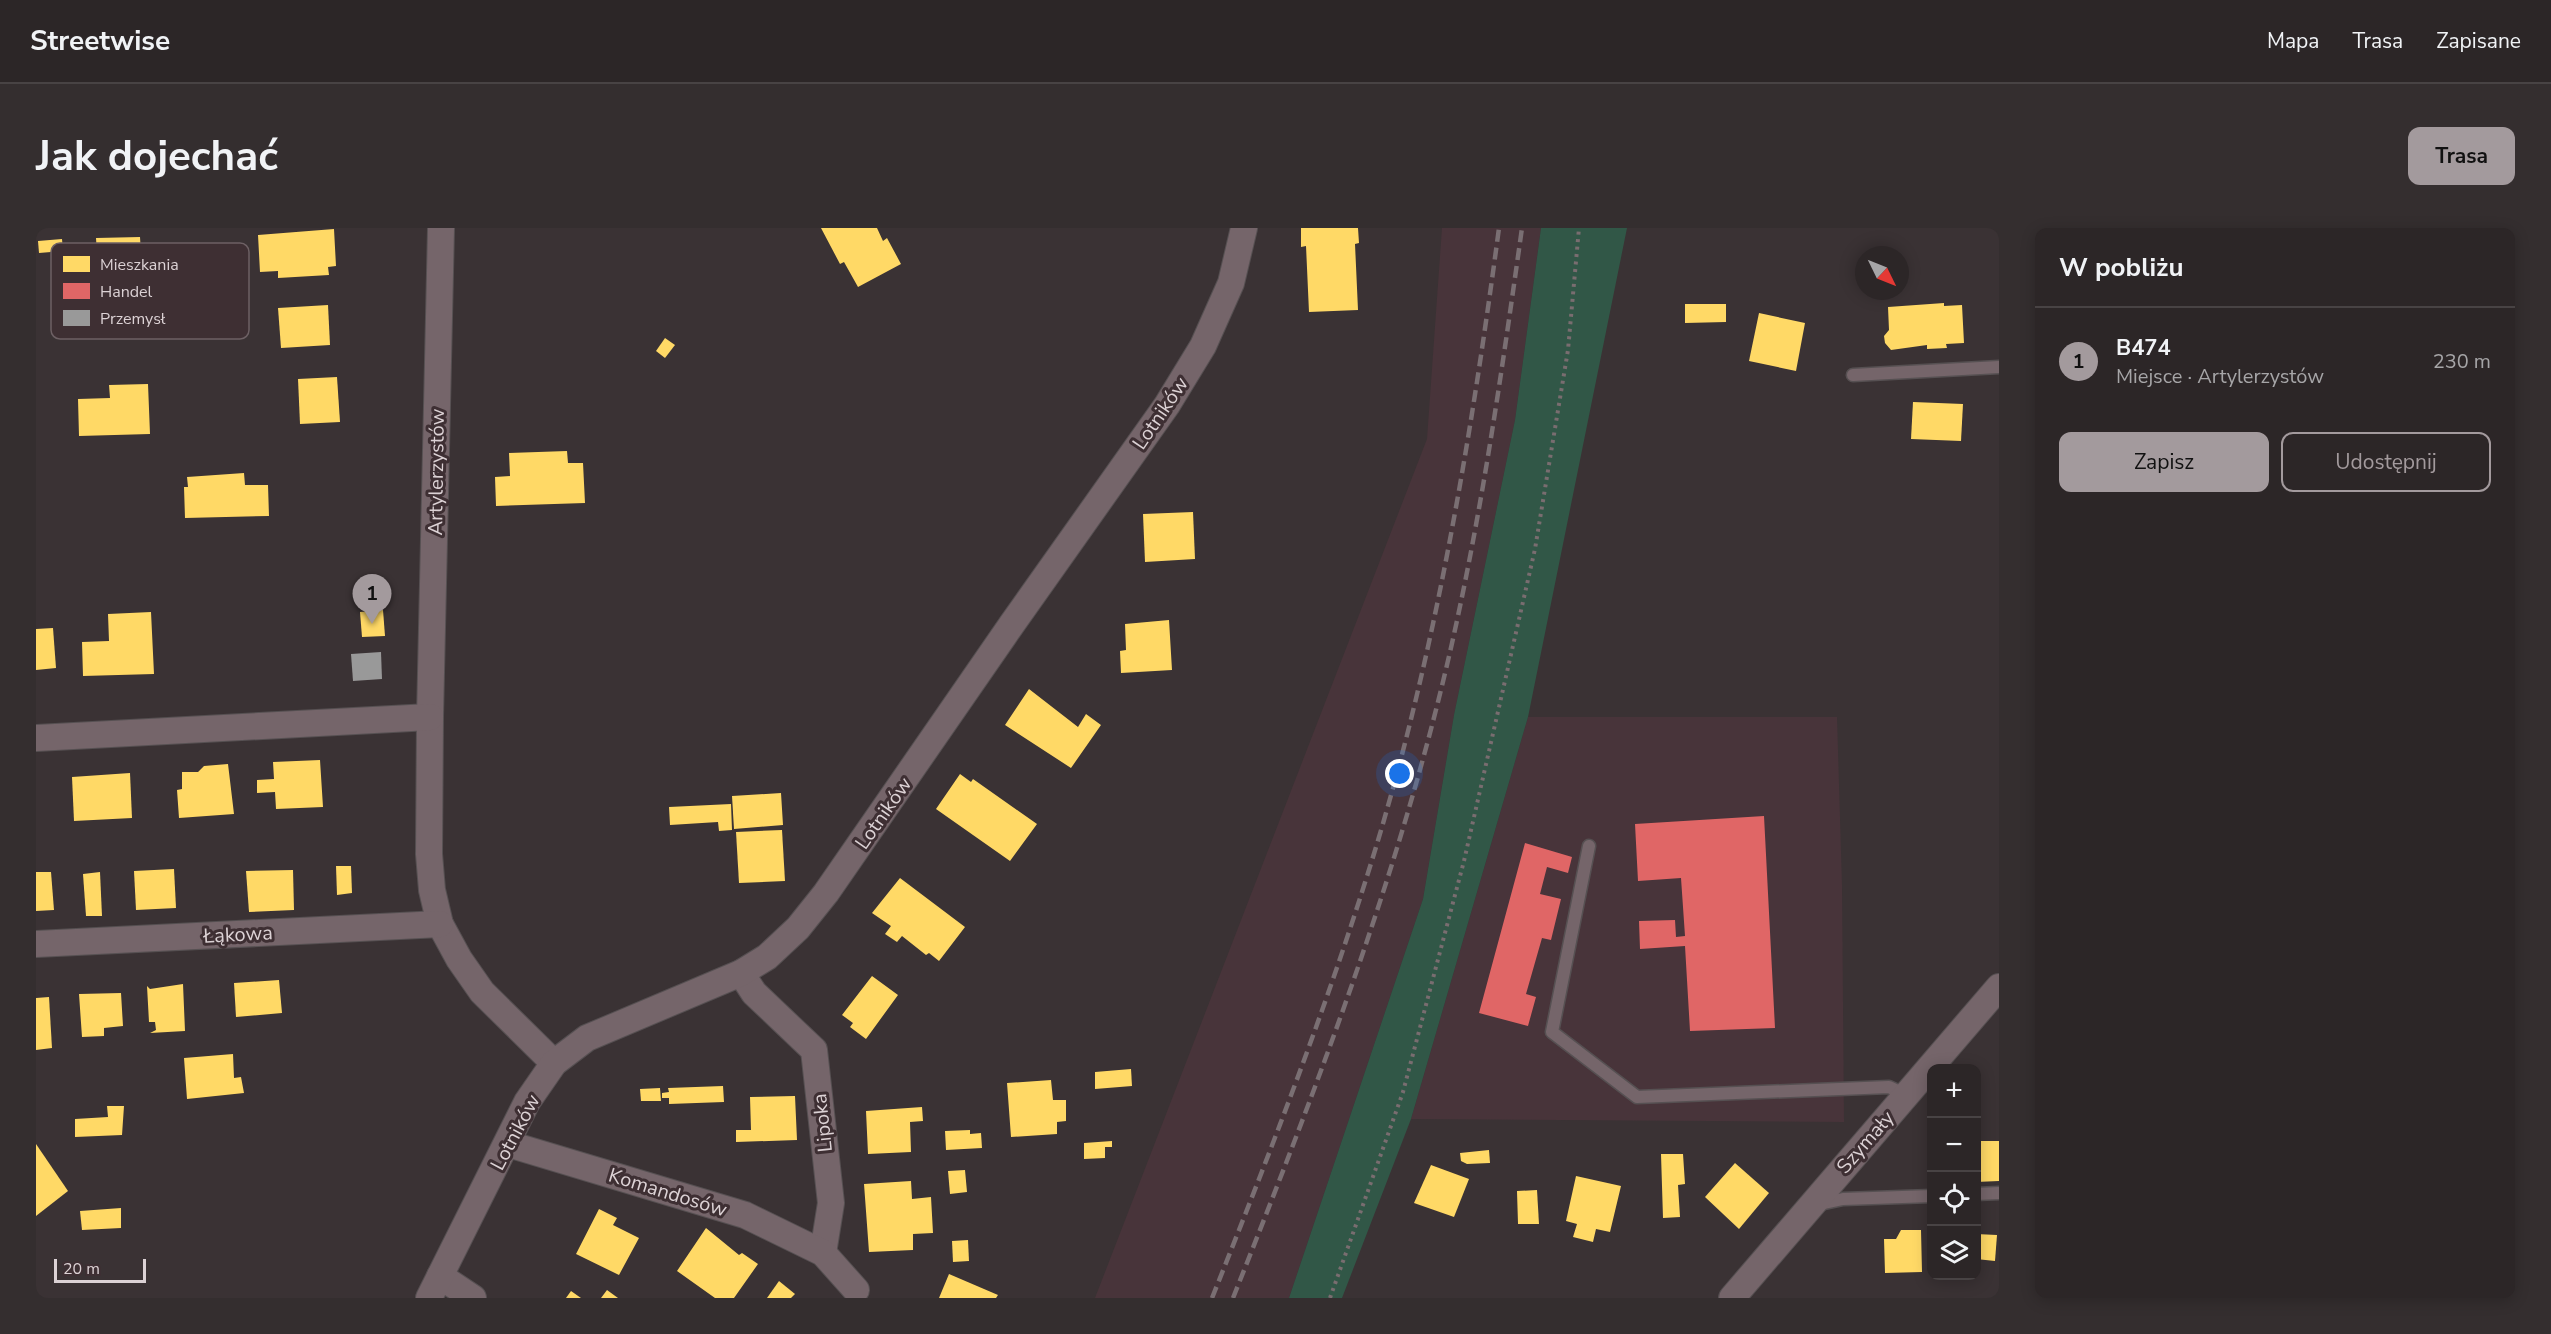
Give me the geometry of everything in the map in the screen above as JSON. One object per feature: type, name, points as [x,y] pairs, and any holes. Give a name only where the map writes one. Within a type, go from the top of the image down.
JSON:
[{"type":"street","name":"Artylerzystów","points":[[441,228],[430,717],[429,855],[432,890],[440,924],[459,959],[482,992],[554,1063]]},
{"type":"street","name":"Lotników","points":[[434,1287],[508,1144],[527,1102],[554,1063],[587,1038],[741,973],[767,957],[798,928],[826,893],[1167,405],[1203,346],[1231,283],[1244,228]]},
{"type":"street","points":[[36,738],[430,717]]},
{"type":"street","name":"Łąkowa","points":[[36,944],[440,924]]},
{"type":"street","name":"Lipoka","points":[[741,973],[746,984],[754,993],[814,1050],[831,1203],[823,1253]]},
{"type":"street","name":"Szymały","points":[[1732,1298],[1906,1095],[1994,1001]]},
{"type":"street","name":"Komandosów","points":[[508,1144],[745,1215],[823,1253]]},
{"type":"street","points":[[823,1253],[856,1290]]},
{"type":"street","points":[[434,1287],[473,1298]]},
{"type":"lane","points":[[1853,375],[1999,367]]},
{"type":"lane","points":[[1589,846],[1552,1032],[1637,1097],[1890,1087],[1906,1095]]},
{"type":"lane","points":[[1981,1194],[1999,1193]]},
{"type":"lane","points":[[1811,1206],[1844,1199],[1927,1196]]},
{"type":"path","points":[[1330,1298],[1403,1092],[1464,861],[1534,549],[1568,350],[1579,228]]},
{"type":"shaded area","points":[[1442,228],[1541,228],[1515,420],[1454,715],[1423,899],[1289,1298],[1095,1298],[1427,439]]},
{"type":"shaded area","points":[[1528,717],[1837,717],[1842,885],[1844,1122],[1411,1119]]},
{"type":"green space","points":[[1541,228],[1627,228],[1528,717],[1411,1119],[1342,1298],[1289,1298],[1423,899],[1454,715],[1515,420]]},
{"type":"building: Mieszkania","points":[[821,228],[877,228],[883,241],[887,238],[901,264],[858,287],[844,262],[840,264]]},
{"type":"building: Mieszkania","points":[[1301,228],[1358,228],[1359,243],[1355,244],[1358,310],[1309,312],[1306,246],[1301,247]]},
{"type":"building: Mieszkania","points":[[334,229],[336,266],[328,267],[329,275],[278,278],[278,271],[260,272],[258,235]]},
{"type":"building: Mieszkania","points":[[140,237],[140,243],[96,243],[96,238]]},
{"type":"building: Mieszkania","points":[[62,239],[62,243],[51,243],[51,252],[39,253],[38,241]]},
{"type":"building: Mieszkania","points":[[1944,303],[1944,306],[1962,305],[1964,343],[1946,344],[1947,348],[1927,349],[1927,345],[1891,350],[1885,343],[1884,336],[1889,330],[1888,307]]},
{"type":"building: Mieszkania","points":[[1685,304],[1726,304],[1726,322],[1685,323]]},
{"type":"building: Mieszkania","points":[[328,305],[330,345],[281,348],[278,308]]},
{"type":"building: Mieszkania","points":[[1759,313],[1805,323],[1796,371],[1749,361]]},
{"type":"building: Mieszkania","points":[[665,338],[675,345],[665,358],[656,351]]},
{"type":"building: Mieszkania","points":[[337,377],[340,422],[300,424],[298,379]]},
{"type":"building: Mieszkania","points":[[148,384],[150,434],[79,436],[78,399],[110,398],[109,385]]},
{"type":"building: Mieszkania","points":[[1913,402],[1963,404],[1961,441],[1911,439]]},
{"type":"building: Mieszkania","points":[[567,451],[568,463],[583,463],[585,503],[496,506],[495,477],[510,476],[509,453]]},
{"type":"building: Mieszkania","points":[[244,473],[245,485],[268,485],[269,516],[185,518],[184,487],[188,487],[187,477]]},
{"type":"building: Mieszkania","points":[[1193,512],[1195,559],[1145,562],[1143,514]]},
{"type":"building: Mieszkania","points":[[383,610],[385,636],[362,637],[360,612]]},
{"type":"building: Mieszkania","points":[[151,612],[154,674],[83,676],[82,642],[109,641],[108,614]]},
{"type":"building: Mieszkania","points":[[1169,620],[1172,670],[1121,673],[1120,651],[1126,650],[1125,624]]},
{"type":"building: Mieszkania","points":[[53,628],[56,668],[36,670],[36,629]]},
{"type":"building: Mieszkania","points":[[1029,689],[1078,727],[1086,714],[1101,725],[1071,768],[1005,725]]},
{"type":"building: Mieszkania","points":[[320,760],[323,807],[276,809],[275,792],[257,793],[257,780],[274,779],[273,762]]},
{"type":"building: Mieszkania","points":[[228,764],[234,814],[179,818],[177,790],[182,789],[182,772],[198,772],[204,766]]},
{"type":"building: Mieszkania","points":[[130,773],[132,818],[74,821],[72,777]]},
{"type":"building: Mieszkania","points":[[960,774],[971,782],[973,779],[1037,824],[1010,861],[936,809]]},
{"type":"building: Mieszkania","points":[[781,793],[783,825],[734,829],[732,796]]},
{"type":"building: Mieszkania","points":[[731,804],[732,830],[719,831],[718,822],[670,825],[669,807]]},
{"type":"building: Mieszkania","points":[[782,830],[785,881],[739,883],[736,832]]},
{"type":"building: Mieszkania","points":[[336,866],[351,866],[352,893],[337,895]]},
{"type":"building: Mieszkania","points":[[174,869],[176,908],[136,910],[134,871]]},
{"type":"building: Mieszkania","points":[[293,870],[294,910],[249,912],[246,871]]},
{"type":"building: Mieszkania","points":[[36,872],[51,872],[54,910],[36,911]]},
{"type":"building: Mieszkania","points":[[100,872],[102,916],[86,916],[83,874]]},
{"type":"building: Mieszkania","points":[[900,878],[965,927],[939,961],[929,953],[926,955],[902,936],[897,942],[885,934],[891,926],[872,913]]},
{"type":"building: Mieszkania","points":[[872,976],[898,995],[866,1039],[850,1027],[853,1023],[842,1015]]},
{"type":"building: Mieszkania","points":[[279,980],[282,1013],[236,1017],[234,983]]},
{"type":"building: Mieszkania","points":[[183,984],[185,1031],[150,1033],[156,1030],[155,1022],[149,1022],[147,986],[150,989]]},
{"type":"building: Mieszkania","points":[[121,993],[123,1026],[104,1028],[104,1036],[82,1037],[79,994]]},
{"type":"building: Mieszkania","points":[[49,997],[52,1048],[36,1050],[36,998]]},
{"type":"building: Mieszkania","points":[[233,1054],[234,1078],[241,1077],[244,1093],[187,1099],[184,1058]]},
{"type":"building: Mieszkania","points":[[1131,1069],[1132,1086],[1095,1089],[1095,1072]]},
{"type":"building: Mieszkania","points":[[1051,1080],[1053,1100],[1066,1100],[1066,1121],[1057,1122],[1057,1134],[1011,1137],[1007,1083]]},
{"type":"building: Mieszkania","points":[[723,1086],[724,1102],[669,1104],[669,1098],[662,1098],[662,1093],[669,1092],[668,1088]]},
{"type":"building: Mieszkania","points":[[660,1088],[661,1101],[641,1101],[640,1089]]},
{"type":"building: Mieszkania","points":[[795,1096],[797,1140],[736,1142],[736,1130],[751,1130],[750,1097]]},
{"type":"building: Mieszkania","points":[[107,1106],[124,1106],[122,1135],[75,1137],[75,1119],[108,1117]]},
{"type":"building: Mieszkania","points":[[922,1107],[923,1121],[910,1122],[911,1152],[868,1154],[866,1111]]},
{"type":"building: Mieszkania","points":[[970,1130],[970,1134],[981,1133],[982,1148],[946,1150],[945,1131]]},
{"type":"building: Mieszkania","points":[[1112,1141],[1112,1147],[1105,1147],[1105,1158],[1084,1159],[1084,1143]]},
{"type":"building: Mieszkania","points":[[1981,1141],[1999,1141],[1999,1181],[1981,1182]]},
{"type":"building: Mieszkania","points":[[36,1144],[68,1191],[36,1216]]},
{"type":"building: Mieszkania","points":[[1489,1150],[1490,1163],[1467,1164],[1461,1161],[1460,1153]]},
{"type":"building: Mieszkania","points":[[1661,1154],[1683,1154],[1685,1184],[1678,1185],[1680,1217],[1663,1218]]},
{"type":"building: Mieszkania","points":[[1735,1163],[1769,1193],[1739,1229],[1705,1197]]},
{"type":"building: Mieszkania","points":[[1431,1165],[1469,1179],[1454,1217],[1414,1203]]},
{"type":"building: Mieszkania","points":[[965,1170],[967,1192],[950,1194],[948,1171]]},
{"type":"building: Mieszkania","points":[[1576,1176],[1621,1186],[1610,1232],[1596,1229],[1593,1242],[1573,1237],[1577,1224],[1566,1221]]},
{"type":"building: Mieszkania","points":[[911,1181],[912,1199],[931,1197],[933,1233],[913,1234],[913,1250],[869,1252],[864,1184]]},
{"type":"building: Mieszkania","points":[[1537,1190],[1539,1224],[1518,1224],[1517,1191]]},
{"type":"building: Mieszkania","points":[[121,1208],[121,1228],[82,1230],[80,1211]]},
{"type":"building: Mieszkania","points":[[599,1209],[617,1218],[613,1225],[639,1238],[619,1275],[576,1254]]},
{"type":"building: Mieszkania","points":[[706,1228],[739,1255],[742,1253],[758,1264],[734,1298],[715,1298],[677,1271]]},
{"type":"building: Mieszkania","points":[[1901,1230],[1921,1230],[1922,1272],[1885,1273],[1884,1239],[1896,1239]]},
{"type":"building: Mieszkania","points":[[1981,1234],[1997,1235],[1995,1261],[1981,1260]]},
{"type":"building: Mieszkania","points":[[968,1240],[969,1261],[953,1262],[952,1241]]},
{"type":"building: Mieszkania","points":[[949,1274],[998,1295],[996,1298],[939,1298]]},
{"type":"building: Mieszkania","points":[[779,1281],[795,1294],[791,1298],[767,1298]]},
{"type":"building: Mieszkania","points":[[607,1290],[618,1298],[601,1298]]},
{"type":"building: Mieszkania","points":[[571,1291],[581,1298],[566,1298]]},
{"type":"building: Handel","points":[[1764,816],[1775,1028],[1690,1031],[1685,946],[1640,949],[1639,921],[1675,920],[1676,937],[1685,936],[1681,878],[1638,881],[1635,824]]},
{"type":"building: Handel","points":[[1525,843],[1572,857],[1568,873],[1547,867],[1540,894],[1561,899],[1551,940],[1542,938],[1526,994],[1536,997],[1528,1026],[1479,1013]]},
{"type":"building: Przemysł","points":[[381,652],[382,679],[353,681],[351,654]]},
{"type":"railway","points":[[1212,1298],[1314,1034],[1351,927],[1391,794],[1431,634],[1447,553],[1476,391],[1499,228]]},
{"type":"railway","points":[[1233,1298],[1354,979],[1406,817],[1429,735],[1450,652],[1482,494],[1522,228]]},
{"type":"place","name":"B474","points":[[372,624]]}]
